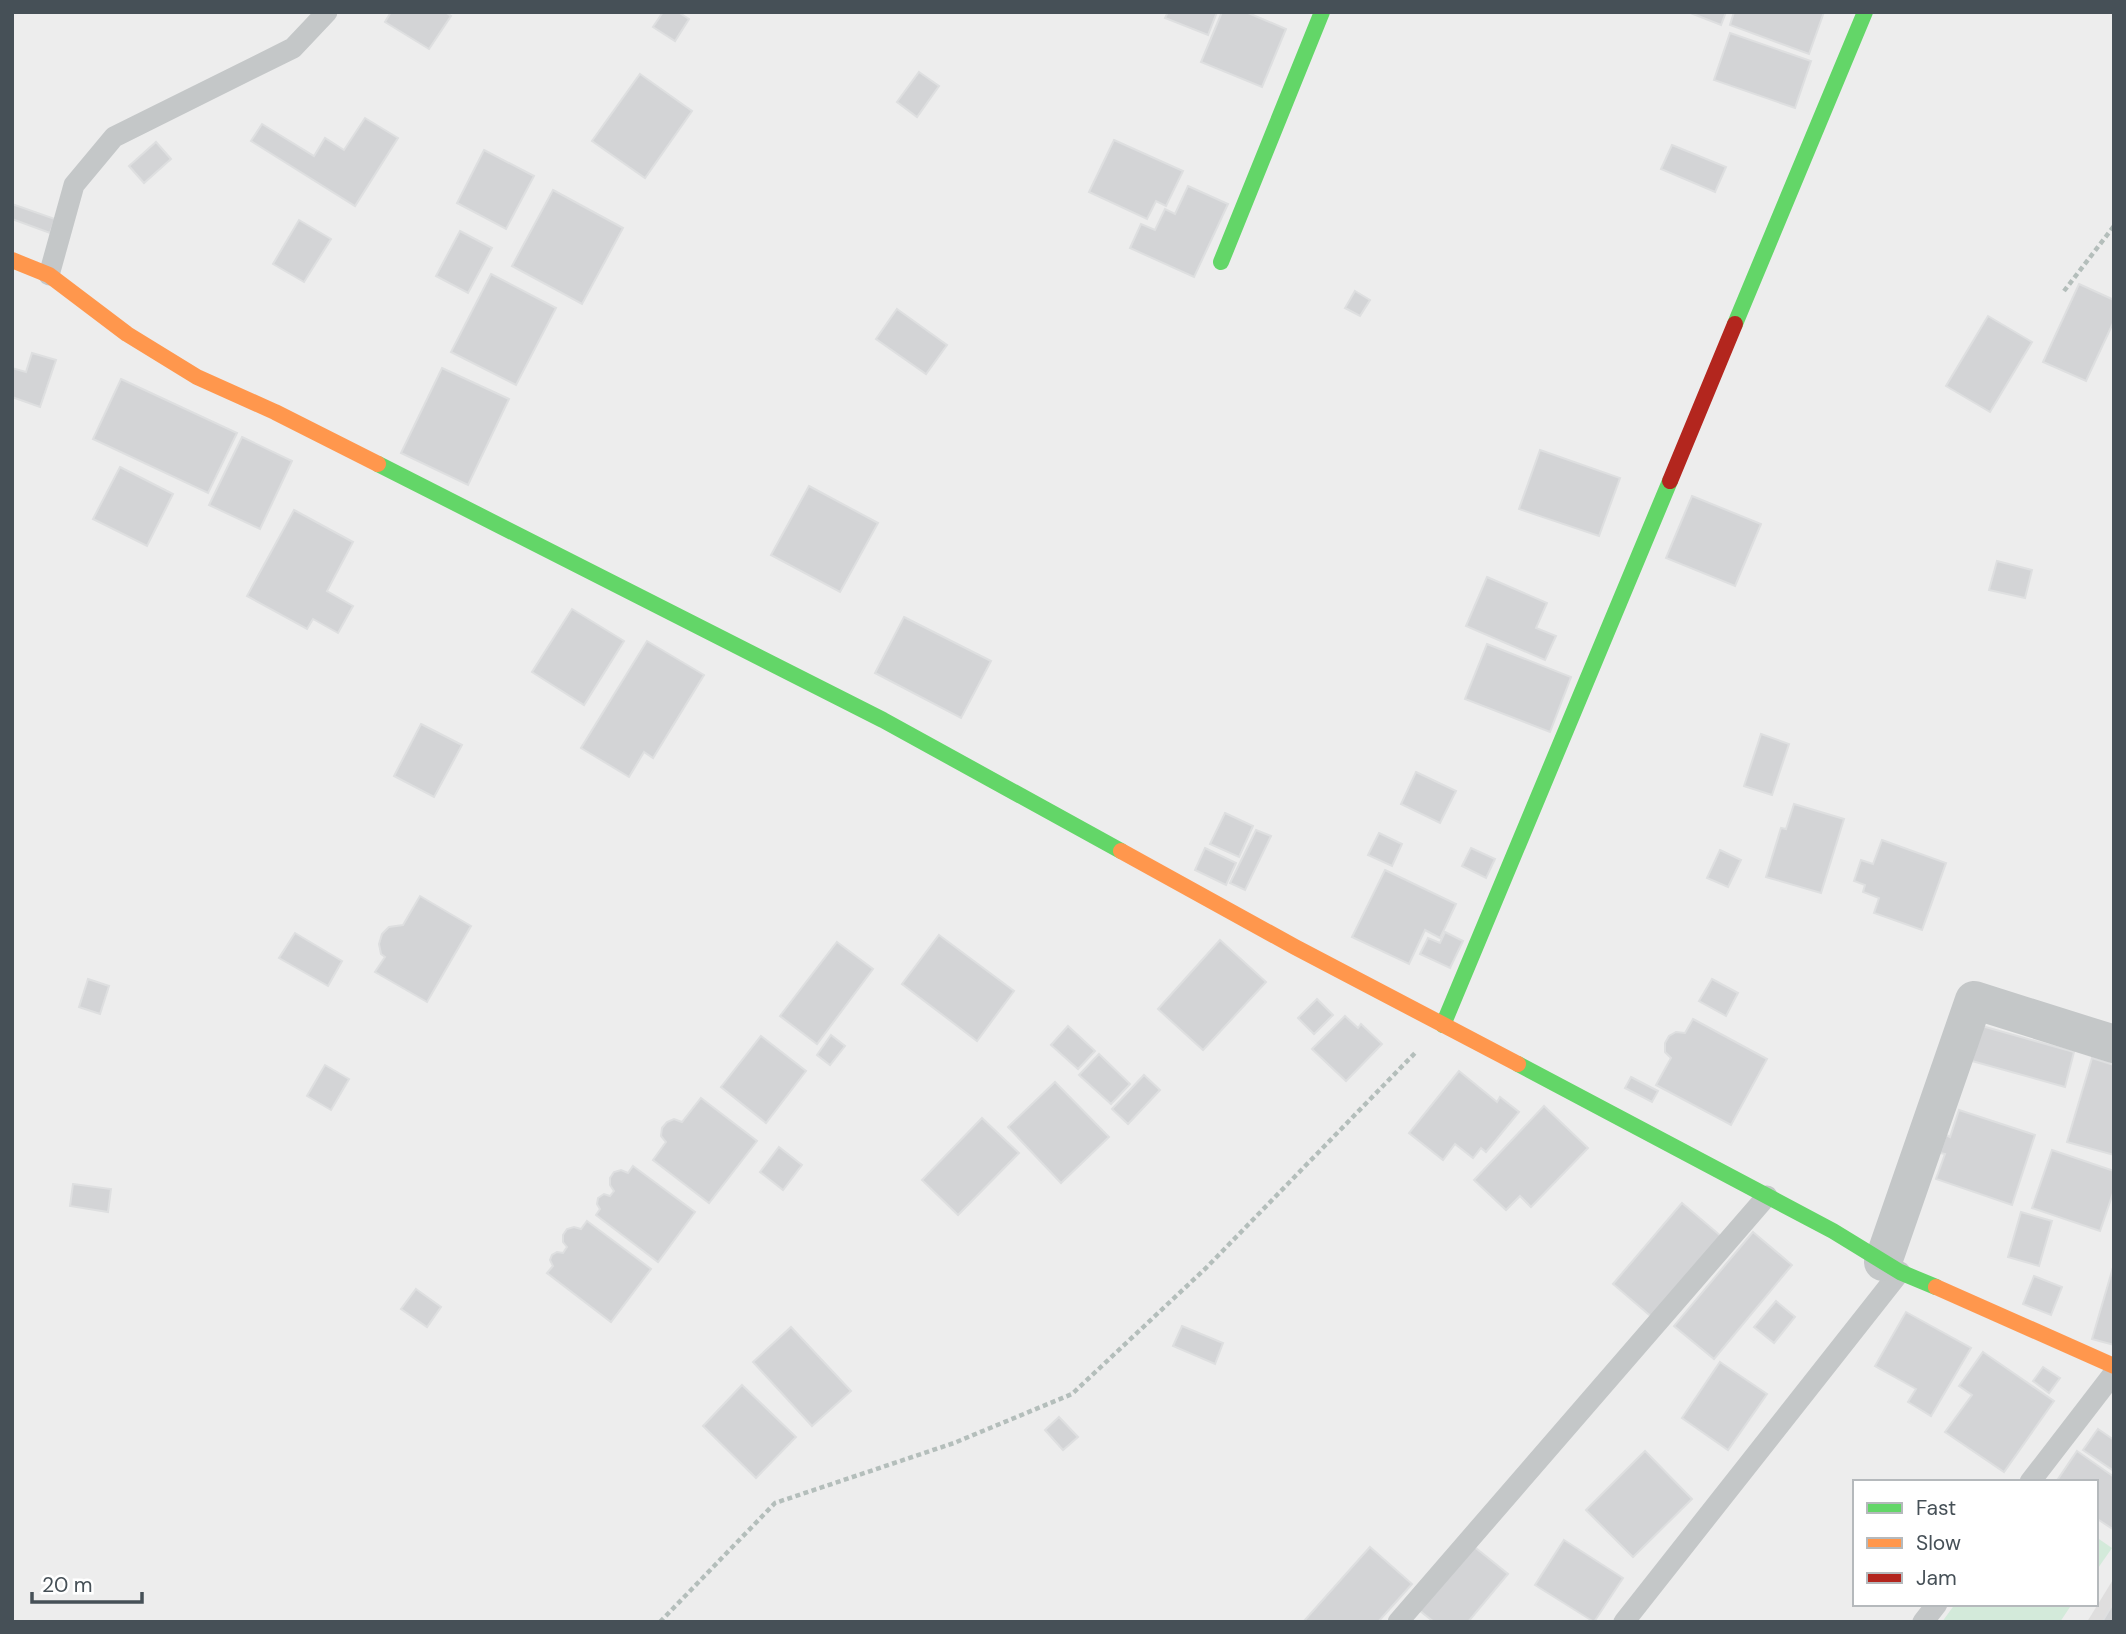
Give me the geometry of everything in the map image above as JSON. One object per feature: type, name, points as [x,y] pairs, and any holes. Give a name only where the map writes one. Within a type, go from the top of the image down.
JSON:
[{"type":"street","points":[[1221,262],[1322,12]]},
{"type":"street","points":[[1443,1025],[1865,12]]},
{"type":"street","points":[[12,260],[49,275],[127,334],[197,377],[275,412],[867,712],[1283,940],[1833,1231],[1891,1267],[2114,1366]]},
{"type":"street","points":[[1891,1267],[1974,1000],[2114,1044]]},
{"type":"lane","points":[[49,275],[74,185],[114,137],[293,48],[327,12]]},
{"type":"lane","points":[[1398,1622],[1767,1196]]},
{"type":"lane","points":[[1624,1622],[1891,1267]]},
{"type":"lane","points":[[2032,1480],[2114,1373]]},
{"type":"lane","points":[[1923,1622],[1935,1606]]},
{"type":"path","points":[[2064,291],[2114,226]]},
{"type":"path","points":[[660,1622],[775,1503],[954,1444],[1072,1394],[1206,1268],[1443,1025]]},
{"type":"shaded area","points":[[2114,1578],[2114,1622],[2087,1622]]},
{"type":"green space","points":[[2098,1538],[2112,1548],[2098,1568]]},
{"type":"green space","points":[[1954,1606],[2071,1606],[2060,1622],[1942,1622]]},
{"type":"building","points":[[391,12],[445,12],[451,16],[429,49],[385,22]]},
{"type":"building","points":[[663,12],[678,12],[689,19],[675,41],[653,27]]},
{"type":"building","points":[[1168,12],[1217,12],[1208,35],[1165,18]]},
{"type":"building","points":[[1222,12],[1246,12],[1286,29],[1262,87],[1201,62]]},
{"type":"building","points":[[1688,12],[1726,12],[1721,25]]},
{"type":"building","points":[[1734,12],[1824,12],[1809,54],[1730,25]]},
{"type":"building","points":[[1730,33],[1811,61],[1795,108],[1714,80]]},
{"type":"building","points":[[919,72],[939,86],[917,117],[897,102]]},
{"type":"building","points":[[640,74],[692,111],[645,178],[592,141]]},
{"type":"building","points":[[365,118],[398,138],[355,206],[251,141],[262,124],[314,156],[325,138],[344,150]]},
{"type":"building","points":[[1114,140],[1183,171],[1166,206],[1156,201],[1147,219],[1089,192]]},
{"type":"building","points":[[156,142],[171,159],[144,183],[129,166]]},
{"type":"building","points":[[1672,145],[1726,167],[1715,192],[1661,169]]},
{"type":"building","points":[[484,150],[534,176],[506,229],[457,203]]},
{"type":"building","points":[[1188,186],[1228,204],[1194,277],[1130,248],[1141,224],[1155,230],[1165,209],[1175,214]]},
{"type":"building","points":[[553,190],[623,228],[582,304],[512,266]]},
{"type":"building","points":[[12,204],[55,219],[50,233],[12,219]]},
{"type":"building","points":[[299,220],[331,239],[304,282],[273,264]]},
{"type":"building","points":[[460,231],[492,248],[468,293],[436,276]]},
{"type":"building","points":[[491,274],[556,308],[516,385],[451,352]]},
{"type":"building","points":[[2079,284],[2114,300],[2114,321],[2086,381],[2043,362]]},
{"type":"building","points":[[1355,291],[1370,300],[1360,316],[1345,308]]},
{"type":"building","points":[[897,309],[947,345],[926,374],[876,339]]},
{"type":"building","points":[[1988,316],[2032,342],[1990,412],[1946,386]]},
{"type":"building","points":[[32,353],[56,360],[40,407],[12,397],[12,368],[26,372]]},
{"type":"building","points":[[442,368],[509,399],[468,485],[401,453]]},
{"type":"building","points":[[121,379],[237,433],[208,493],[93,439]]},
{"type":"building","points":[[242,437],[292,461],[260,529],[209,505]]},
{"type":"building","points":[[1540,450],[1620,478],[1599,536],[1519,509]]},
{"type":"building","points":[[120,467],[173,494],[147,546],[93,519]]},
{"type":"building","points":[[809,486],[878,523],[840,592],[771,555]]},
{"type":"building","points":[[1692,496],[1761,524],[1735,586],[1666,558]]},
{"type":"building","points":[[294,510],[353,542],[327,591],[353,606],[338,633],[313,619],[307,629],[247,596]]},
{"type":"building","points":[[1997,561],[2032,570],[2025,598],[1989,590]]},
{"type":"building","points":[[1487,577],[1547,603],[1536,628],[1556,636],[1545,660],[1466,626]]},
{"type":"building","points":[[572,609],[624,641],[584,705],[532,672]]},
{"type":"building","points":[[904,617],[991,661],[961,718],[875,673]]},
{"type":"building","points":[[647,641],[704,675],[653,758],[644,752],[629,777],[581,748]]},
{"type":"building","points":[[1487,644],[1571,677],[1550,732],[1465,699]]},
{"type":"building","points":[[421,724],[462,745],[434,797],[394,776]]},
{"type":"building","points":[[1761,734],[1789,744],[1772,795],[1744,786]]},
{"type":"building","points":[[1416,772],[1456,791],[1440,823],[1401,804]]},
{"type":"building","points":[[1794,804],[1844,819],[1821,893],[1766,877],[1781,828],[1786,829]]},
{"type":"building","points":[[1225,813],[1253,826],[1239,857],[1210,844]]},
{"type":"building","points":[[1256,830],[1271,836],[1245,890],[1230,883]]},
{"type":"building","points":[[1379,833],[1402,844],[1392,866],[1368,855]]},
{"type":"building","points":[[1882,840],[1946,863],[1922,930],[1874,913],[1879,898],[1863,892],[1865,885],[1854,881],[1861,860],[1873,864]]},
{"type":"building","points":[[1205,848],[1236,863],[1226,885],[1195,870]]},
{"type":"building","points":[[1471,848],[1495,859],[1486,878],[1462,866]]},
{"type":"building","points":[[1720,850],[1741,860],[1728,887],[1707,878]]},
{"type":"building","points":[[1385,870],[1456,904],[1440,938],[1425,930],[1409,964],[1352,937]]},
{"type":"building","points":[[420,896],[471,926],[427,1002],[375,972],[385,957],[381,954],[379,944],[382,934],[389,927],[403,925]]},
{"type":"building","points":[[1445,932],[1463,941],[1450,968],[1420,954],[1428,938],[1440,943]]},
{"type":"building","points":[[295,933],[342,961],[328,986],[279,958]]},
{"type":"building","points":[[939,935],[1014,991],[977,1041],[902,984]]},
{"type":"building","points":[[1220,940],[1266,982],[1203,1050],[1158,1009]]},
{"type":"building","points":[[837,942],[873,969],[817,1044],[780,1016]]},
{"type":"building","points":[[88,979],[109,986],[100,1014],[79,1007]]},
{"type":"building","points":[[1712,979],[1738,993],[1726,1016],[1699,1001]]},
{"type":"building","points":[[1317,999],[1333,1015],[1314,1034],[1298,1018]]},
{"type":"building","points":[[1345,1016],[1358,1028],[1361,1024],[1382,1044],[1346,1081],[1312,1049]]},
{"type":"building","points":[[1693,1019],[1767,1059],[1731,1125],[1656,1085],[1671,1058],[1665,1052],[1665,1043],[1669,1036],[1676,1032],[1685,1033]]},
{"type":"building","points":[[1068,1026],[1095,1051],[1078,1069],[1051,1045]]},
{"type":"building","points":[[1982,1026],[2074,1052],[2065,1087],[1972,1061]]},
{"type":"building","points":[[831,1035],[845,1046],[830,1065],[817,1055]]},
{"type":"building","points":[[761,1036],[806,1071],[766,1123],[721,1087]]},
{"type":"building","points":[[1099,1054],[1130,1084],[1111,1104],[1079,1075]]},
{"type":"building","points":[[2092,1058],[2114,1065],[2114,1155],[2067,1142]]},
{"type":"building","points":[[325,1065],[349,1079],[331,1110],[307,1096]]},
{"type":"building","points":[[1459,1071],[1497,1102],[1500,1097],[1519,1112],[1486,1152],[1481,1148],[1473,1158],[1455,1144],[1443,1160],[1409,1133]]},
{"type":"building","points":[[1144,1075],[1160,1090],[1128,1124],[1112,1109]]},
{"type":"building","points":[[1631,1077],[1658,1091],[1652,1102],[1625,1088]]},
{"type":"building","points":[[1055,1082],[1109,1137],[1061,1183],[1008,1127]]},
{"type":"building","points":[[701,1098],[757,1141],[709,1203],[653,1160],[666,1142],[661,1136],[662,1128],[674,1119],[682,1122]]},
{"type":"building","points":[[1544,1106],[1588,1148],[1531,1207],[1520,1196],[1506,1210],[1474,1180]]},
{"type":"building","points":[[1959,1110],[2035,1135],[2012,1205],[1936,1179],[1945,1154],[1940,1153],[1946,1135],[1950,1137]]},
{"type":"building","points":[[982,1118],[1019,1153],[958,1215],[922,1180]]},
{"type":"building","points":[[779,1147],[802,1165],[783,1190],[760,1172]]},
{"type":"building","points":[[2052,1150],[2114,1171],[2114,1190],[2100,1231],[2032,1208]]},
{"type":"building","points":[[633,1166],[695,1212],[658,1262],[596,1215],[600,1209],[598,1198],[604,1194],[610,1196],[614,1191],[610,1178],[614,1172],[621,1170],[628,1173]]},
{"type":"building","points":[[73,1184],[111,1189],[108,1212],[70,1206]]},
{"type":"building","points":[[1682,1203],[1722,1237],[1653,1318],[1613,1284]]},
{"type":"building","points":[[2021,1212],[2052,1221],[2039,1266],[2008,1257]]},
{"type":"building","points":[[587,1221],[651,1269],[611,1322],[547,1273],[553,1266],[550,1260],[552,1255],[563,1253],[567,1247],[563,1242],[563,1235],[567,1229],[581,1229]]},
{"type":"building","points":[[1753,1232],[1792,1265],[1714,1359],[1674,1326]]},
{"type":"building","points":[[2114,1264],[2114,1345],[2092,1339]]},
{"type":"building","points":[[2034,1276],[2062,1287],[2051,1315],[2023,1304]]},
{"type":"building","points":[[416,1289],[441,1307],[427,1327],[401,1309]]},
{"type":"building","points":[[1776,1301],[1795,1317],[1774,1343],[1754,1327]]},
{"type":"building","points":[[1906,1312],[1971,1348],[1931,1416],[1908,1402],[1916,1389],[1875,1366]]},
{"type":"building","points":[[1182,1326],[1223,1343],[1215,1364],[1173,1346]]},
{"type":"building","points":[[791,1327],[851,1391],[812,1426],[753,1362]]},
{"type":"building","points":[[1983,1352],[2054,1401],[2004,1472],[1945,1432],[1972,1395],[1959,1386]]},
{"type":"building","points":[[1720,1362],[1767,1394],[1728,1450],[1682,1418]]},
{"type":"building","points":[[2043,1367],[2060,1378],[2049,1393],[2033,1381]]},
{"type":"building","points":[[742,1385],[796,1437],[756,1478],[703,1426]]},
{"type":"building","points":[[1059,1417],[1078,1437],[1063,1450],[1045,1430]]},
{"type":"building","points":[[2098,1429],[2114,1440],[2114,1471],[2083,1450]]},
{"type":"building","points":[[1645,1451],[1692,1499],[1633,1557],[1586,1510]]},
{"type":"building","points":[[2077,1451],[2114,1477],[2114,1530],[2098,1519],[2098,1480],[2057,1480]]},
{"type":"building","points":[[1564,1540],[1623,1578],[1594,1622],[1535,1585]]},
{"type":"building","points":[[1472,1545],[1508,1574],[1468,1622],[1434,1622],[1419,1610]]},
{"type":"building","points":[[1370,1547],[1412,1584],[1378,1622],[1304,1621]]},
{"type":"building","points":[[2114,1602],[2114,1622],[2102,1622]]},
{"type":"traffic: fast","points":[[1221,262],[1322,12]]},
{"type":"traffic: fast","points":[[1735,324],[1865,12]]},
{"type":"traffic: fast","points":[[378,464],[883,720],[1121,851]]},
{"type":"traffic: fast","points":[[1443,1025],[1670,481]]},
{"type":"traffic: fast","points":[[1518,1064],[1833,1231],[1900,1272],[1936,1287]]},
{"type":"traffic: slow","points":[[12,260],[49,275],[127,334],[197,377],[275,412],[378,464]]},
{"type":"traffic: slow","points":[[1121,851],[1295,947],[1518,1064]]},
{"type":"traffic: slow","points":[[1936,1287],[2114,1366]]},
{"type":"traffic: jam","points":[[1670,481],[1735,324]]}]
